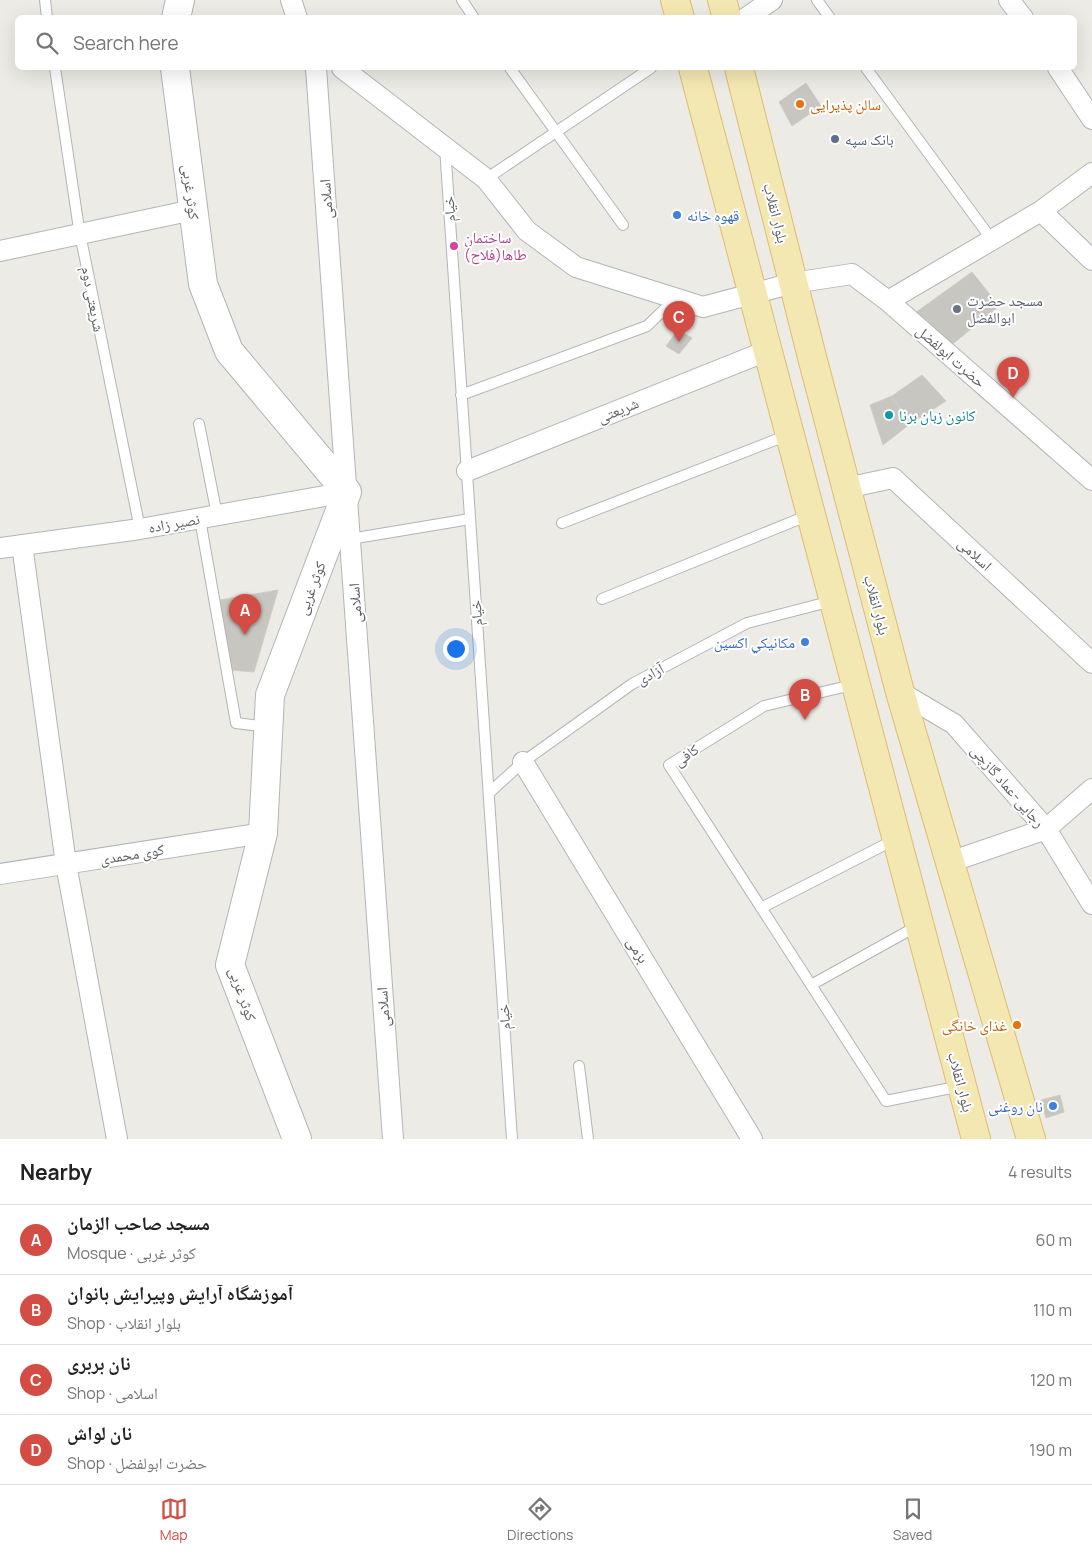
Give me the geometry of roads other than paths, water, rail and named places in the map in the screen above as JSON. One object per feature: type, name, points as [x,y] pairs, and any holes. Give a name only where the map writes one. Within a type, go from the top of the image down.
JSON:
[{"type":"main road","points":[[675,0],[679,15]]},
{"type":"main road","points":[[722,0],[726,15]]},
{"type":"main road","name":"بلوار انقلاب","points":[[694,70],[976,1139]]},
{"type":"main road","name":"بلوار انقلاب","points":[[740,70],[900,692],[1031,1139]]},
{"type":"street","points":[[177,15],[180,0]]},
{"type":"street","points":[[291,0],[297,15]]},
{"type":"street","points":[[750,15],[772,0]]},
{"type":"street","points":[[1009,0],[1021,15]]},
{"type":"street","name":"کوثر غربی","points":[[175,70],[203,284],[229,351],[346,492],[270,695],[263,833],[230,965],[298,1139]]},
{"type":"street","name":"اسلامی","points":[[316,70],[393,1139]]},
{"type":"street","points":[[345,70],[486,179],[527,230],[576,267],[703,307],[754,294]]},
{"type":"street","points":[[1059,70],[1092,119]]},
{"type":"street","points":[[888,301],[1041,211],[1092,173]]},
{"type":"street","points":[[0,251],[193,210]]},
{"type":"street","points":[[1041,211],[1092,260]]},
{"type":"street","name":"حضرت ابولفضل","points":[[754,294],[793,283],[852,274],[888,301],[1092,480]]},
{"type":"street","name":"شریعتی","points":[[467,471],[769,350]]},
{"type":"street","name":"اسلامی","points":[[846,488],[893,478],[1092,663]]},
{"type":"street","name":"نصیر زاده","points":[[0,548],[140,529],[346,492]]},
{"type":"street","points":[[22,545],[66,864],[117,1139]]},
{"type":"street","name":"رجایی-عماد گازچی","points":[[900,692],[954,724],[1046,829],[1092,904]]},
{"type":"street","name":"بزمی","points":[[524,762],[752,1139]]},
{"type":"street","points":[[950,862],[1046,829],[1092,789]]},
{"type":"street","name":"کوی محمدی","points":[[0,874],[263,833]]},
{"type":"lane","points":[[44,0],[46,15]]},
{"type":"lane","points":[[462,0],[472,15]]},
{"type":"lane","points":[[817,0],[828,15]]},
{"type":"lane","name":"شریعتی دوم","points":[[55,70],[80,235],[140,529]]},
{"type":"lane","points":[[511,70],[623,225]]},
{"type":"lane","points":[[486,179],[648,70]]},
{"type":"lane","points":[[867,70],[992,240]]},
{"type":"lane","name":"خیام","points":[[445,147],[512,1139]]},
{"type":"lane","points":[[462,395],[647,326],[676,298]]},
{"type":"lane","points":[[199,424],[208,517],[236,723],[269,727]]},
{"type":"lane","points":[[562,524],[791,434]]},
{"type":"lane","points":[[602,599],[812,513]]},
{"type":"lane","points":[[350,539],[470,519]]},
{"type":"lane","name":"آزادی","points":[[489,793],[524,762],[632,684],[747,623],[835,600]]},
{"type":"lane","name":"کافی","points":[[761,908],[669,765],[764,706],[857,684]]},
{"type":"lane","points":[[897,838],[761,908],[886,1101],[962,1086]]},
{"type":"lane","points":[[811,985],[920,925]]},
{"type":"lane","points":[[579,1066],[588,1139]]},
{"type":"place","name":"سالن پذیرایی","points":[[800,104]]},
{"type":"place","name":"بانک سپه","points":[[835,139]]},
{"type":"place","name":"قهوه خانه","points":[[677,215]]},
{"type":"place","name":"ساختمان طاها(فلاح)","points":[[454,246]]},
{"type":"place","name":"مسجد حضرت ابوالفضل","points":[[957,309]]},
{"type":"place","name":"نان بربری","points":[[679,342]]},
{"type":"place","name":"نان لواش","points":[[1013,398]]},
{"type":"place","name":"کانون زبان برنا","points":[[889,415]]},
{"type":"place","name":"مسجد صاحب الزمان","points":[[245,635]]},
{"type":"place","name":"مكانيكي اكسين","points":[[805,642]]},
{"type":"place","name":"آموزشگاه آرایش وپیرایش بانوان","points":[[805,720]]},
{"type":"place","name":"غذای خانگی","points":[[1017,1025]]},
{"type":"place","name":"نان روغنی","points":[[1053,1106]]}]
